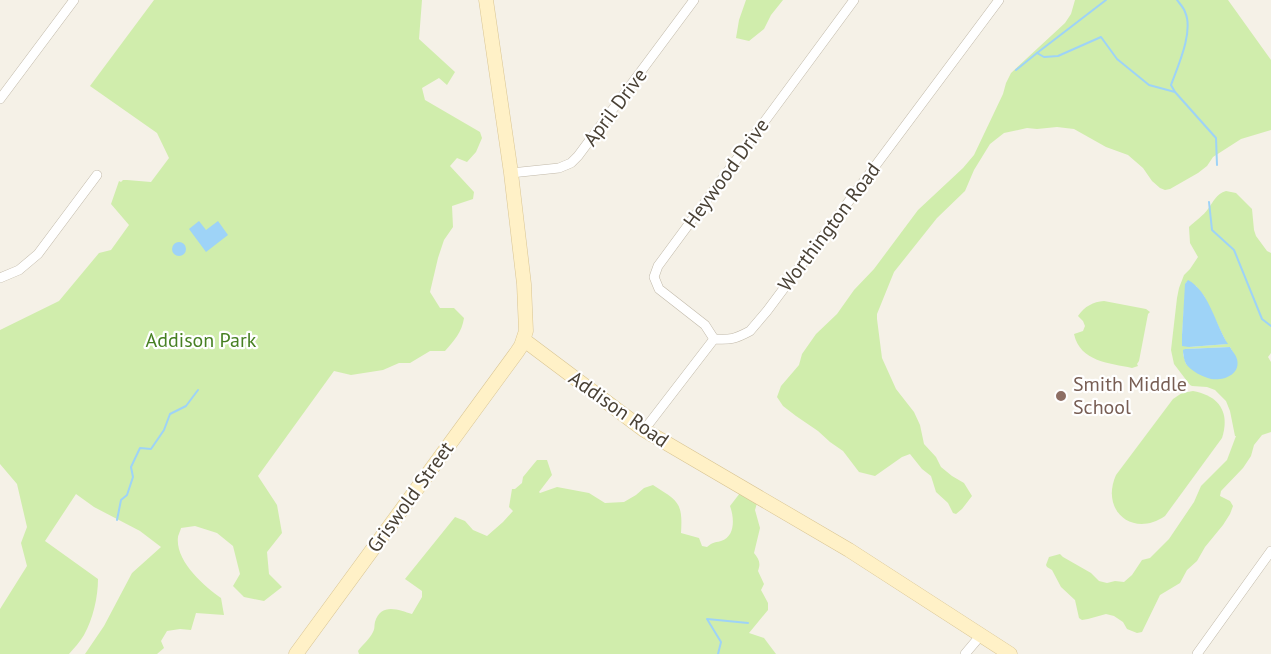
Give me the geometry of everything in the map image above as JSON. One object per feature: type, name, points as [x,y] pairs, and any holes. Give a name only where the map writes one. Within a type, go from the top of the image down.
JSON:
[{"type":"main road","points":[[486,0],[511,173],[526,310],[524,340]]},
{"type":"main road","name":"Addison Road","points":[[524,340],[644,430],[793,517],[1010,654]]},
{"type":"main road","name":"Griswold Street","points":[[296,654],[524,340]]},
{"type":"street","points":[[0,99],[74,0]]},
{"type":"street","name":"April Drive","points":[[511,173],[559,168],[571,163],[694,0]]},
{"type":"street","name":"Heywood Drive","points":[[714,339],[705,325],[659,289],[654,277],[658,266],[854,0]]},
{"type":"street","name":"Worthington Road","points":[[714,339],[733,340],[747,333],[768,311],[999,0]]},
{"type":"street","points":[[0,278],[19,270],[38,254],[97,175]]},
{"type":"street","points":[[644,430],[714,339]]},
{"type":"street","points":[[1197,654],[1271,550]]},
{"type":"street","points":[[965,654],[981,635]]},
{"type":"green space","name":"Addison Park","points":[[154,0],[422,0],[419,39],[455,72],[447,85],[439,78],[422,88],[425,100],[480,132],[482,138],[476,152],[467,162],[457,158],[450,166],[474,192],[473,199],[452,206],[453,227],[444,240],[430,292],[440,308],[454,308],[464,318],[463,323],[457,336],[445,351],[430,351],[410,363],[399,363],[383,370],[351,375],[334,371],[258,476],[277,505],[282,533],[267,552],[269,574],[282,587],[264,601],[244,597],[233,586],[240,574],[233,546],[217,533],[195,526],[181,528],[178,546],[181,555],[199,580],[221,598],[224,615],[196,613],[191,630],[167,631],[161,641],[164,648],[157,654],[85,654],[104,626],[132,573],[161,547],[140,531],[94,507],[76,494],[45,541],[98,579],[94,608],[87,629],[69,654],[0,654],[0,609],[27,566],[21,543],[27,527],[17,484],[0,464],[0,330],[59,301],[99,253],[111,250],[129,225],[111,204],[119,181],[151,182],[169,158],[157,133],[90,86]]},
{"type":"green space","points":[[746,0],[783,0],[771,15],[764,29],[749,41],[736,38]]},
{"type":"green space","points":[[1075,0],[1228,0],[1271,60],[1271,130],[1241,139],[1213,157],[1198,173],[1165,190],[1152,181],[1143,168],[1128,155],[1106,147],[1074,129],[1027,128],[1004,133],[990,144],[974,170],[965,191],[937,218],[894,272],[877,314],[882,358],[896,389],[914,412],[920,425],[924,444],[936,457],[941,467],[964,483],[972,496],[956,514],[936,492],[931,476],[910,454],[875,476],[859,472],[843,451],[783,406],[777,397],[781,386],[799,365],[802,354],[816,334],[837,314],[918,210],[974,155],[1011,73],[1065,23],[1071,14]]},
{"type":"green space","points":[[1226,191],[1236,193],[1252,209],[1256,236],[1271,253],[1271,353],[1268,357],[1271,362],[1271,432],[1262,435],[1254,445],[1251,456],[1243,468],[1221,491],[1220,496],[1230,501],[1233,506],[1223,525],[1197,561],[1187,570],[1180,583],[1160,595],[1142,632],[1137,633],[1127,629],[1123,622],[1106,614],[1082,620],[1079,618],[1075,600],[1061,587],[1052,570],[1047,567],[1049,557],[1060,554],[1091,573],[1099,581],[1124,582],[1142,560],[1150,558],[1169,539],[1194,502],[1201,486],[1227,460],[1236,436],[1226,401],[1215,390],[1190,385],[1174,364],[1171,350],[1179,288],[1184,275],[1198,257],[1190,243],[1189,227],[1204,214],[1220,194]],"holes":[[[1186,282],[1196,286],[1204,296],[1227,344],[1189,347],[1182,335]],[[1230,347],[1237,360],[1199,374],[1186,364],[1183,354],[1185,349]]]},
{"type":"green space","points":[[1104,301],[1146,309],[1150,312],[1138,366],[1132,368],[1097,360],[1089,356],[1077,343],[1074,334],[1083,331],[1085,326],[1078,316],[1090,305]]},
{"type":"green space","points":[[1193,391],[1210,397],[1221,407],[1225,421],[1222,438],[1165,516],[1142,524],[1131,522],[1122,517],[1112,500],[1112,488],[1116,475],[1173,399],[1182,393]]},
{"type":"green space","points":[[537,460],[547,460],[552,475],[540,493],[557,487],[589,493],[605,503],[624,502],[644,488],[653,485],[673,499],[680,508],[681,533],[699,538],[702,546],[707,547],[726,539],[729,535],[733,526],[730,506],[740,493],[757,503],[755,510],[760,528],[754,553],[759,561],[758,571],[764,584],[761,590],[768,603],[768,610],[749,633],[764,638],[776,654],[359,654],[358,651],[372,635],[375,622],[381,612],[391,609],[412,614],[422,597],[422,591],[405,579],[455,517],[465,521],[473,530],[487,536],[513,511],[509,507],[512,489],[522,483],[523,477]]},
{"type":"water","points":[[199,221],[206,230],[218,221],[228,235],[206,252],[189,229]]},
{"type":"water","points":[[176,242],[182,242],[186,249],[182,256],[176,256],[172,252],[172,246]]},
{"type":"water","points":[[1188,280],[1207,300],[1228,344],[1182,346],[1185,284]]},
{"type":"water","points":[[1230,347],[1238,365],[1234,373],[1226,378],[1211,379],[1201,375],[1188,367],[1184,359],[1183,350],[1185,349]]},
{"type":"waterway","points":[[1037,53],[1106,0]]},
{"type":"waterway","points":[[1177,0],[1184,10],[1188,29],[1171,85],[1216,138],[1217,165]]},
{"type":"waterway","points":[[1016,70],[1037,53],[1044,57],[1058,56],[1101,37],[1117,59],[1149,85],[1175,92]]},
{"type":"waterway","points":[[1209,202],[1212,230],[1234,250],[1262,319],[1271,326]]},
{"type":"waterway","points":[[117,520],[121,500],[127,495],[133,477],[131,467],[140,448],[151,449],[164,430],[170,414],[186,406],[198,390]]},
{"type":"waterway","points":[[718,654],[721,642],[707,619],[748,623]]},
{"type":"place","name":"Smith Middle School","points":[[1061,396]]}]
